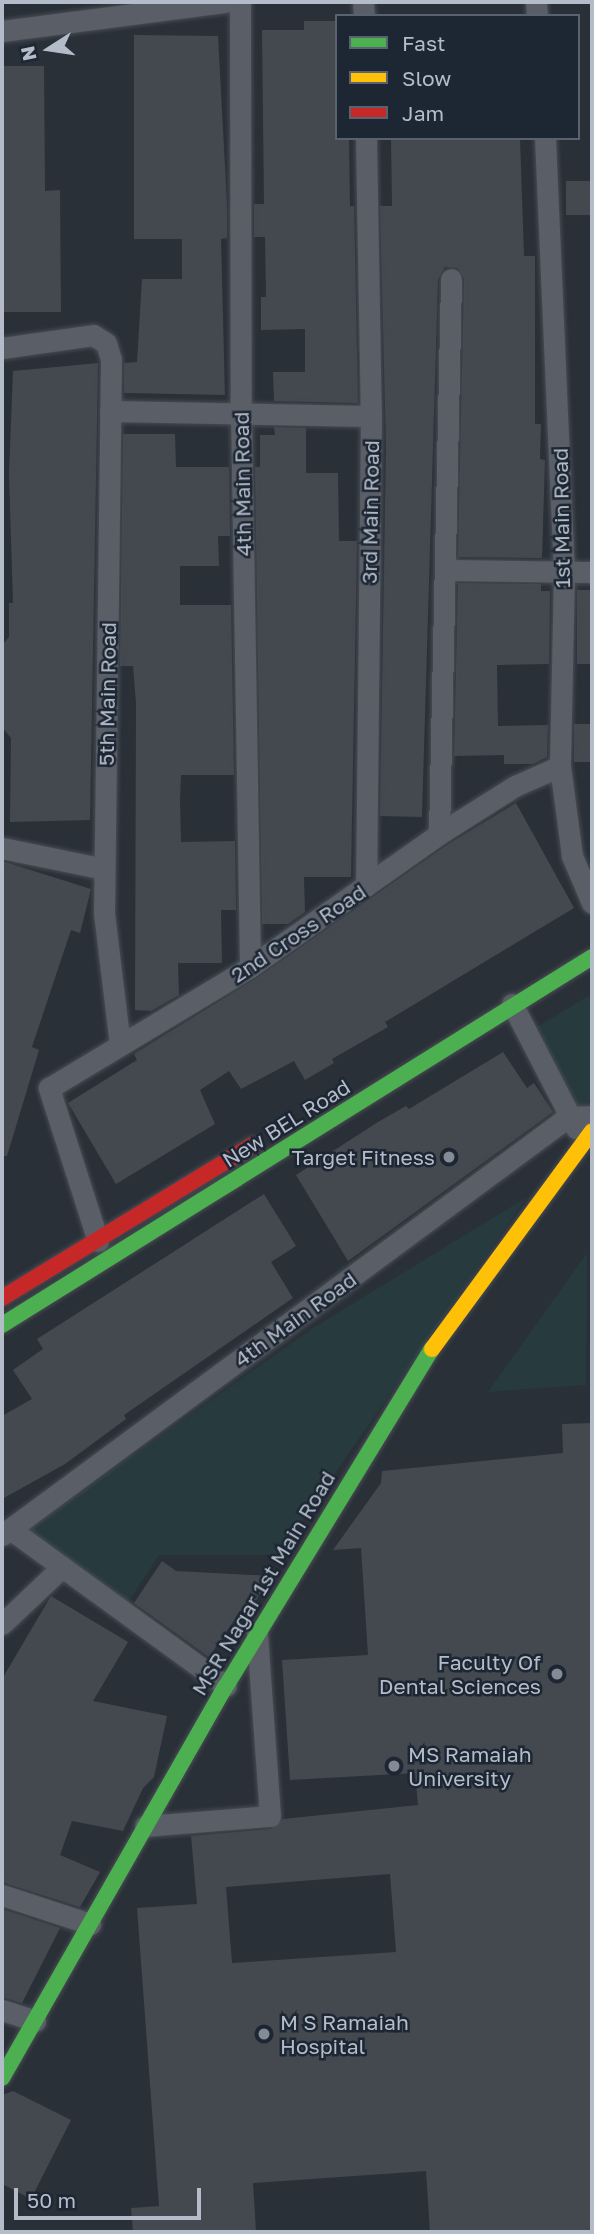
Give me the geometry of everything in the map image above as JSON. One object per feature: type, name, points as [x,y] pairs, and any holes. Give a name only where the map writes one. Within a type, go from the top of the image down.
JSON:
[{"type":"street","points":[[2,31],[224,2]]},
{"type":"street","name":"4th Main Road","points":[[240,2],[241,411],[250,967]]},
{"type":"street","name":"3rd Main Road","points":[[366,140],[371,416],[366,886]]},
{"type":"street","name":"1st Main Road","points":[[545,140],[554,270],[564,572],[560,766]]},
{"type":"street","points":[[439,834],[451,279]]},
{"type":"street","name":"5th Main Road","points":[[2,348],[93,335],[106,343],[111,359],[104,913],[120,1045]]},
{"type":"street","points":[[110,411],[241,411],[371,416]]},
{"type":"street","points":[[445,570],[592,572]]},
{"type":"street","points":[[560,766],[572,856],[592,903]]},
{"type":"street","name":"2nd Cross Road","points":[[98,1241],[49,1088],[250,967],[439,834],[515,786],[560,766]]},
{"type":"street","points":[[2,848],[104,869]]},
{"type":"street","name":"New BEL Road","points":[[2,1325],[512,1004],[592,957]]},
{"type":"street","points":[[512,1004],[568,1117],[589,1136]]},
{"type":"street","points":[[568,1117],[592,1116]]},
{"type":"street","name":"4th Main Road","points":[[6,1532],[568,1117]]},
{"type":"street","name":"New BEL Road","points":[[2,1298],[272,1133]]},
{"type":"street","name":"MSR Nagar 1st Main Road","points":[[2,2078],[226,1686],[409,1381],[589,1136]]},
{"type":"street","points":[[6,1532],[62,1567],[226,1686]]},
{"type":"street","points":[[2,1625],[62,1567]]},
{"type":"street","points":[[145,1826],[270,1816],[257,1633]]},
{"type":"street","points":[[2,1895],[90,1924]]},
{"type":"street","points":[[2,2010],[35,2021]]},
{"type":"green space","points":[[592,994],[592,1110],[572,1109],[530,1031]]},
{"type":"green space","points":[[527,1197],[278,1555],[159,1555],[127,1604],[25,1532],[310,1330]]},
{"type":"green space","points":[[587,1253],[586,1385],[488,1392]]},
{"type":"building","points":[[304,21],[335,21],[335,140],[349,140],[350,206],[354,206],[358,403],[274,401],[273,372],[305,372],[305,329],[261,330],[261,297],[266,297],[265,237],[254,237],[254,204],[264,204],[262,30],[304,30]]},
{"type":"building","points":[[134,35],[218,36],[227,204],[227,238],[221,239],[225,395],[124,393],[124,363],[137,362],[142,279],[182,279],[182,239],[134,239]]},
{"type":"building","points":[[2,66],[44,66],[45,191],[60,190],[61,312],[2,312]]},
{"type":"building","points":[[391,140],[520,140],[524,256],[535,256],[535,424],[541,424],[540,459],[545,460],[542,558],[458,557],[464,279],[458,268],[445,267],[438,279],[422,817],[380,816],[386,446],[380,206],[392,206]]},
{"type":"building","points":[[566,181],[592,181],[592,215],[566,215]]},
{"type":"building","points":[[98,363],[90,820],[10,822],[11,738],[2,727],[2,645],[9,637],[9,603],[13,603],[9,474],[13,371]]},
{"type":"building","points":[[274,427],[306,428],[306,473],[338,473],[339,541],[357,541],[351,877],[304,877],[305,912],[288,924],[262,924],[255,467],[260,467],[260,435],[275,435]]},
{"type":"building","points":[[123,434],[175,434],[176,467],[229,467],[230,536],[218,536],[219,566],[180,566],[180,605],[231,605],[234,775],[181,775],[180,801],[181,842],[235,841],[236,910],[221,910],[222,963],[178,963],[179,995],[151,1011],[135,1010],[136,703],[133,666],[120,666]]},
{"type":"building","points":[[458,583],[541,584],[541,591],[550,591],[549,664],[497,665],[498,726],[548,725],[547,757],[533,764],[504,764],[504,755],[454,756]]},
{"type":"building","points":[[577,590],[592,590],[592,664],[577,664]]},
{"type":"building","points":[[574,724],[592,724],[592,762],[574,762]]},
{"type":"building","points":[[516,803],[574,908],[385,1022],[388,1027],[332,1059],[334,1063],[305,1080],[294,1061],[241,1089],[229,1071],[200,1090],[215,1124],[116,1184],[68,1103],[137,1060],[134,1054],[257,978],[447,845]]},
{"type":"building","points":[[2,861],[91,889],[80,933],[71,930],[32,1047],[39,1050],[7,1156],[2,1156]]},
{"type":"building","points":[[503,1052],[527,1088],[534,1083],[553,1112],[348,1261],[296,1175],[378,1122],[406,1106],[409,1109]]},
{"type":"building","points":[[264,1194],[296,1246],[271,1262],[293,1298],[124,1415],[126,1419],[65,1464],[2,1499],[2,1416],[32,1399],[13,1370],[43,1349],[37,1339]]},
{"type":"building","name":"MS Ramaiah University","points":[[592,1423],[592,2232],[430,2232],[426,2171],[253,2183],[256,2232],[133,2232],[131,2208],[159,2206],[137,1908],[197,1904],[191,1836],[271,1829],[283,1819],[418,1805],[415,1773],[290,1780],[282,1660],[368,1655],[361,1548],[333,1550],[381,1483],[382,1471],[563,1453],[562,1424]],"holes":[[[390,1874],[396,1952],[232,1963],[226,1887]]]},
{"type":"building","points":[[162,1561],[176,1571],[271,1576],[249,1612],[243,1607],[209,1657],[134,1603]]},
{"type":"building","points":[[51,1596],[128,1642],[93,1701],[167,1716],[154,1777],[143,1788],[123,1831],[72,1821],[60,1855],[100,1872],[80,1907],[2,1882],[2,1679]]},
{"type":"building","points":[[2,1909],[60,1928],[22,2003],[2,1997]]},
{"type":"building","points":[[13,2091],[71,2120],[31,2199],[2,2184],[2,2095]]},
{"type":"traffic: fast","points":[[2,1325],[592,957]]},
{"type":"traffic: fast","points":[[2,2078],[226,1686],[432,1349]]},
{"type":"traffic: slow","points":[[432,1349],[592,1131]]},
{"type":"traffic: jam","points":[[2,1298],[253,1145]]},
{"type":"place","name":"Target Fitness","points":[[449,1157]]},
{"type":"place","name":"Faculty Of Dental Sciences","points":[[557,1674]]},
{"type":"place","name":"MS Ramaiah University","points":[[394,1766]]},
{"type":"place","name":"M S Ramaiah Hospital","points":[[264,2034]]}]
